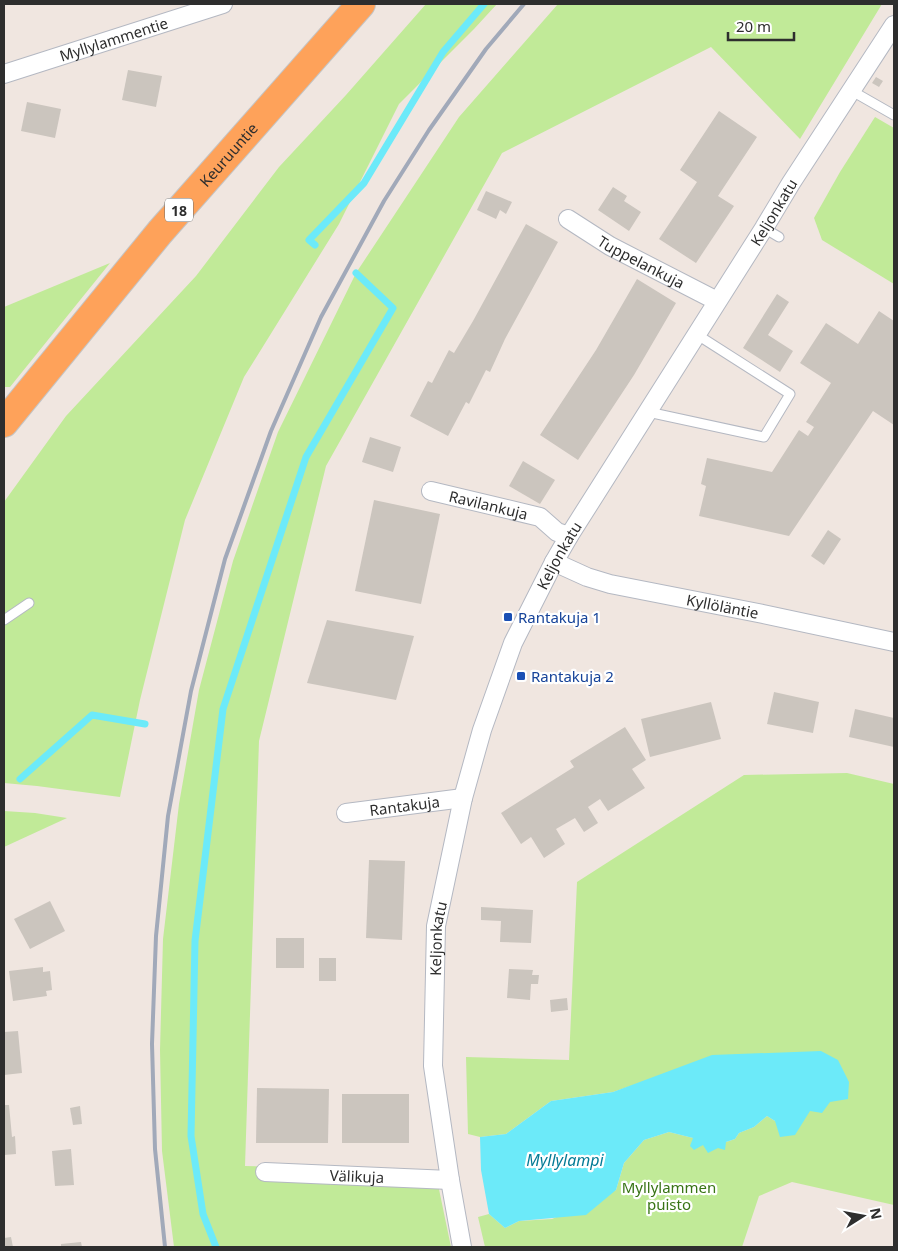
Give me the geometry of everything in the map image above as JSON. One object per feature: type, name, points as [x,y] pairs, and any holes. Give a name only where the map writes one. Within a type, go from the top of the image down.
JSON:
[{"type":"highway","name":"Keuruuntie","points":[[4,422],[160,232],[361,4]]},
{"type":"street","name":"Myllylammentie","points":[[4,74],[223,4]]},
{"type":"street","name":"Keljonkatu","points":[[462,1247],[433,1066],[436,926],[463,798],[482,730],[513,643],[569,536],[717,301],[772,232],[791,183],[894,25]]},
{"type":"street","name":"Tuppelankuja","points":[[568,218],[610,246],[717,301]]},
{"type":"street","name":"Ravilankuja","points":[[431,491],[540,517],[557,532],[569,536]]},
{"type":"street","name":"Kyllöläntie","points":[[554,562],[587,577],[610,584],[894,642]]},
{"type":"street","name":"Rantakuja","points":[[346,813],[463,798]]},
{"type":"street","name":"Välikuja","points":[[265,1172],[450,1180]]},
{"type":"lane","points":[[852,91],[894,114]]},
{"type":"lane","points":[[648,412],[764,437],[790,394],[696,334]]},
{"type":"lane","points":[[4,620],[29,603]]},
{"type":"green space","points":[[426,4],[497,4],[399,104],[339,224],[244,377],[185,520],[140,700],[120,797],[4,783],[4,502],[66,416],[196,276],[279,167],[346,95]]},
{"type":"green space","points":[[558,4],[882,4],[800,139],[711,47],[502,153],[326,466],[259,741],[245,1166],[435,1170],[451,1247],[174,1247],[162,1151],[160,1050],[163,939],[179,804],[199,690],[233,561],[278,432],[356,273],[459,117]]},
{"type":"green space","points":[[875,117],[894,128],[894,284],[822,240],[814,218],[840,172]]},
{"type":"green space","points":[[110,263],[10,387],[4,387],[4,307]]},
{"type":"green space","name":"Myllylammen puisto","points":[[847,773],[894,784],[894,1205],[792,1182],[759,1196],[742,1247],[485,1247],[478,1217],[489,1214],[505,1228],[519,1221],[552,1219],[616,1190],[624,1163],[644,1140],[669,1132],[693,1138],[703,1145],[726,1142],[735,1139],[739,1133],[754,1127],[767,1116],[775,1121],[810,1110],[651,1079],[613,1092],[551,1101],[506,1134],[480,1137],[468,1134],[466,1057],[569,1060],[577,882],[744,775]]},
{"type":"green space","points":[[4,811],[35,813],[67,818],[4,847]]},
{"type":"water","name":"Myllylampi","points":[[821,1051],[838,1060],[849,1082],[848,1099],[830,1102],[822,1113],[810,1111],[795,1135],[780,1137],[775,1121],[767,1116],[754,1127],[739,1133],[735,1139],[726,1142],[725,1150],[718,1148],[708,1153],[703,1145],[694,1150],[690,1146],[693,1138],[669,1132],[644,1140],[624,1163],[616,1190],[586,1215],[519,1221],[505,1228],[489,1214],[481,1170],[480,1137],[506,1134],[551,1101],[613,1092],[712,1055]]},
{"type":"building","points":[[128,70],[162,76],[156,107],[122,100]]},
{"type":"building","points":[[876,77],[883,81],[879,87],[872,83]]},
{"type":"building","points":[[27,102],[61,109],[55,138],[21,131]]},
{"type":"building","points":[[719,111],[757,137],[718,196],[734,206],[696,263],[659,239],[697,182],[680,170]]},
{"type":"building","points":[[613,187],[627,196],[624,201],[641,212],[629,231],[598,210]]},
{"type":"building","points":[[486,191],[512,202],[506,214],[500,210],[496,219],[477,210]]},
{"type":"building","points":[[526,224],[558,242],[505,339],[490,372],[486,370],[469,404],[466,402],[448,436],[410,416],[428,381],[432,383],[449,350],[454,353]]},
{"type":"building","points":[[637,279],[676,303],[634,375],[578,460],[540,435],[596,350]]},
{"type":"building","points":[[777,294],[789,302],[768,335],[793,351],[780,372],[743,348]]},
{"type":"building","points":[[879,311],[894,321],[894,425],[873,411],[789,536],[699,516],[706,486],[701,484],[707,458],[772,472],[799,430],[808,436],[814,427],[806,422],[831,383],[800,363],[826,323],[858,344]]},
{"type":"building","points":[[370,437],[401,447],[393,472],[362,462]]},
{"type":"building","points":[[523,461],[555,480],[540,504],[509,486]]},
{"type":"building","points":[[374,500],[440,514],[421,604],[355,591]]},
{"type":"building","points":[[828,530],[841,539],[824,565],[811,556]]},
{"type":"building","points":[[327,620],[414,636],[396,700],[307,683]]},
{"type":"building","points":[[774,692],[819,702],[813,733],[767,724]]},
{"type":"building","points":[[711,702],[721,739],[650,757],[641,719]]},
{"type":"building","points":[[855,709],[894,718],[894,747],[849,737]]},
{"type":"building","points":[[625,727],[646,760],[632,769],[645,788],[608,811],[600,799],[588,807],[598,823],[584,832],[575,818],[556,829],[565,844],[544,858],[531,837],[521,844],[501,813],[574,767],[570,761]]},
{"type":"building","points":[[369,860],[405,861],[402,940],[366,938]]},
{"type":"building","points":[[50,901],[65,931],[30,949],[14,919]]},
{"type":"building","points":[[481,907],[533,910],[531,943],[500,942],[501,921],[481,920]]},
{"type":"building","points":[[276,938],[304,938],[304,968],[276,968]]},
{"type":"building","points":[[319,958],[336,958],[336,981],[319,981]]},
{"type":"building","points":[[43,967],[43,972],[50,971],[52,990],[46,991],[47,996],[13,1001],[9,971]]},
{"type":"building","points":[[509,969],[533,970],[532,975],[539,975],[538,984],[531,984],[530,1000],[507,998]]},
{"type":"building","points":[[567,998],[568,1010],[551,1012],[550,1000]]},
{"type":"building","points":[[18,1031],[22,1073],[4,1075],[4,1032]]},
{"type":"building","points":[[257,1088],[329,1089],[328,1143],[256,1143]]},
{"type":"building","points":[[342,1094],[409,1094],[409,1143],[342,1143]]},
{"type":"building","points":[[4,1105],[9,1105],[12,1137],[15,1136],[16,1154],[4,1155]]},
{"type":"building","points":[[80,1106],[82,1124],[73,1125],[70,1108]]},
{"type":"building","points":[[71,1149],[74,1185],[55,1186],[52,1151]]},
{"type":"building","points":[[11,1237],[13,1247],[4,1247],[4,1238]]},
{"type":"building","points":[[81,1242],[82,1247],[61,1247],[61,1244]]},
{"type":"waterway","points":[[315,245],[309,240],[364,183],[443,52],[484,4]]},
{"type":"waterway","points":[[216,1247],[203,1214],[191,1136],[195,941],[223,709],[306,457],[393,308],[356,273]]},
{"type":"waterway","points":[[20,779],[92,715],[145,724]]},
{"type":"railway","points":[[165,1247],[155,1149],[152,1044],[156,936],[168,816],[191,691],[225,559],[271,431],[321,317],[384,201],[429,130],[486,49],[524,4]]},
{"type":"place","name":"Rantakuja 1","points":[[508,617]]},
{"type":"place","name":"Rantakuja 2","points":[[521,676]]}]
